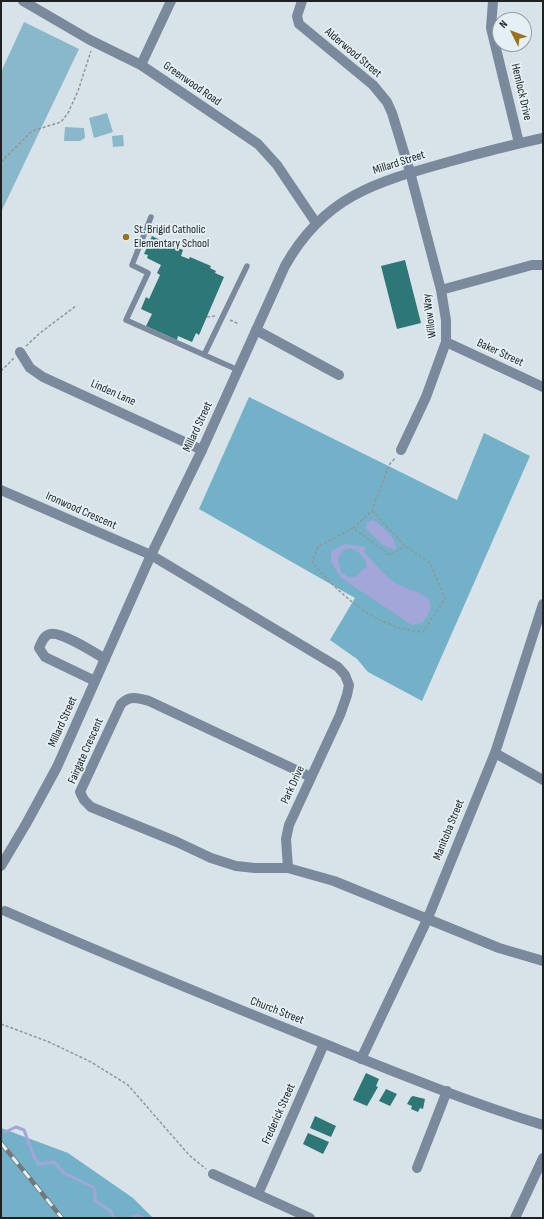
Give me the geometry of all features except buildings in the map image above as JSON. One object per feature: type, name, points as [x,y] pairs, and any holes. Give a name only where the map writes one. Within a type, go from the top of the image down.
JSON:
[{"type":"street","name":"Greenwood Road","points":[[23,1],[96,43],[141,64],[258,144],[277,165],[316,223]]},
{"type":"street","points":[[141,64],[171,1]]},
{"type":"street","name":"Alderwood Street","points":[[302,1],[297,16],[299,24],[373,85],[387,102],[392,113],[410,172]]},
{"type":"street","name":"Hemlock Drive","points":[[491,1],[492,28],[519,143]]},
{"type":"street","name":"Millard Street","points":[[1,866],[53,774],[151,555],[202,450],[285,266],[296,246],[316,223],[342,201],[362,190],[410,172],[543,138]]},
{"type":"street","name":"Willow Way","points":[[401,450],[426,397],[440,363],[446,342],[446,320],[441,290],[410,172]]},
{"type":"street","points":[[441,290],[532,266],[543,265]]},
{"type":"street","points":[[256,330],[339,375]]},
{"type":"street","name":"Baker Street","points":[[446,342],[543,387]]},
{"type":"street","name":"Linden Lane","points":[[20,352],[30,368],[43,377],[202,450]]},
{"type":"street","name":"Ironwood Crescent","points":[[1,490],[151,555]]},
{"type":"street","name":"Park Drive","points":[[151,555],[338,668],[345,675],[349,685],[340,715],[289,825],[286,839],[288,868]]},
{"type":"street","name":"Manitoba Street","points":[[360,1059],[427,920],[495,753],[543,604]]},
{"type":"street","points":[[95,681],[45,657],[39,648],[43,638],[51,634],[60,635],[105,659]]},
{"type":"street","name":"Fairgate Crescent","points":[[288,868],[255,868],[236,866],[211,858],[177,842],[91,807],[84,800],[80,792],[122,704],[126,699],[134,697],[149,701],[311,777]]},
{"type":"street","points":[[495,753],[543,780]]},
{"type":"street","points":[[288,868],[334,881],[498,948],[543,961]]},
{"type":"street","name":"Church Street","points":[[5,911],[250,1015],[360,1059],[483,1106],[543,1125]]},
{"type":"street","name":"Frederick Street","points":[[258,1194],[324,1044]]},
{"type":"street","points":[[417,1168],[447,1091]]},
{"type":"street","points":[[514,1218],[543,1158]]},
{"type":"street","points":[[213,1174],[310,1218]]},
{"type":"lane","points":[[151,217],[132,265],[148,273],[126,320],[238,370]]},
{"type":"lane","points":[[204,355],[247,266]]},
{"type":"path","points":[[1,162],[32,131],[61,122],[68,113],[78,91],[88,56],[96,43]]},
{"type":"path","points":[[1,371],[40,333],[76,306]]},
{"type":"path","points":[[372,510],[405,546],[430,563],[445,598],[422,632],[398,627],[366,613],[324,576],[312,562],[318,547],[353,528],[372,510],[389,465],[401,450]]},
{"type":"path","points":[[353,528],[390,555],[405,546]]},
{"type":"path","points":[[1,1024],[49,1042],[91,1062],[128,1085],[189,1156],[213,1174]]},
{"type":"shaded area","points":[[24,22],[79,49],[1,212],[1,72]]},
{"type":"shaded area","points":[[107,113],[113,132],[94,138],[89,118]]},
{"type":"shaded area","points":[[65,127],[84,128],[85,138],[80,141],[64,141]]},
{"type":"shaded area","points":[[123,135],[124,146],[113,147],[112,136]]},
{"type":"shaded area","points":[[249,397],[457,500],[484,433],[530,456],[422,701],[368,672],[357,659],[330,640],[355,598],[199,509]]},
{"type":"shaded area","points":[[374,520],[391,536],[395,544],[395,550],[383,545],[365,528],[367,522]]},
{"type":"shaded area","points":[[345,544],[366,547],[364,552],[390,579],[428,599],[431,605],[429,613],[422,623],[412,625],[341,578],[331,562],[331,551]],"holes":[[[350,548],[363,557],[367,566],[356,576],[350,578],[341,572],[338,559],[343,550]]]},
{"type":"shaded area","points":[[1,1128],[68,1153],[133,1198],[153,1218],[1,1218]]},
{"type":"waterway","points":[[5,1132],[16,1127],[24,1130],[35,1159],[39,1164],[54,1162],[64,1173],[93,1187],[95,1191],[95,1201],[111,1211],[114,1218]]},
{"type":"waterway","points":[[131,1218],[137,1215],[143,1218]]},
{"type":"railway","points":[[1,1143],[62,1218]]},
{"type":"place","name":"St. Brigid Catholic Elementary School","points":[[126,237]]}]
